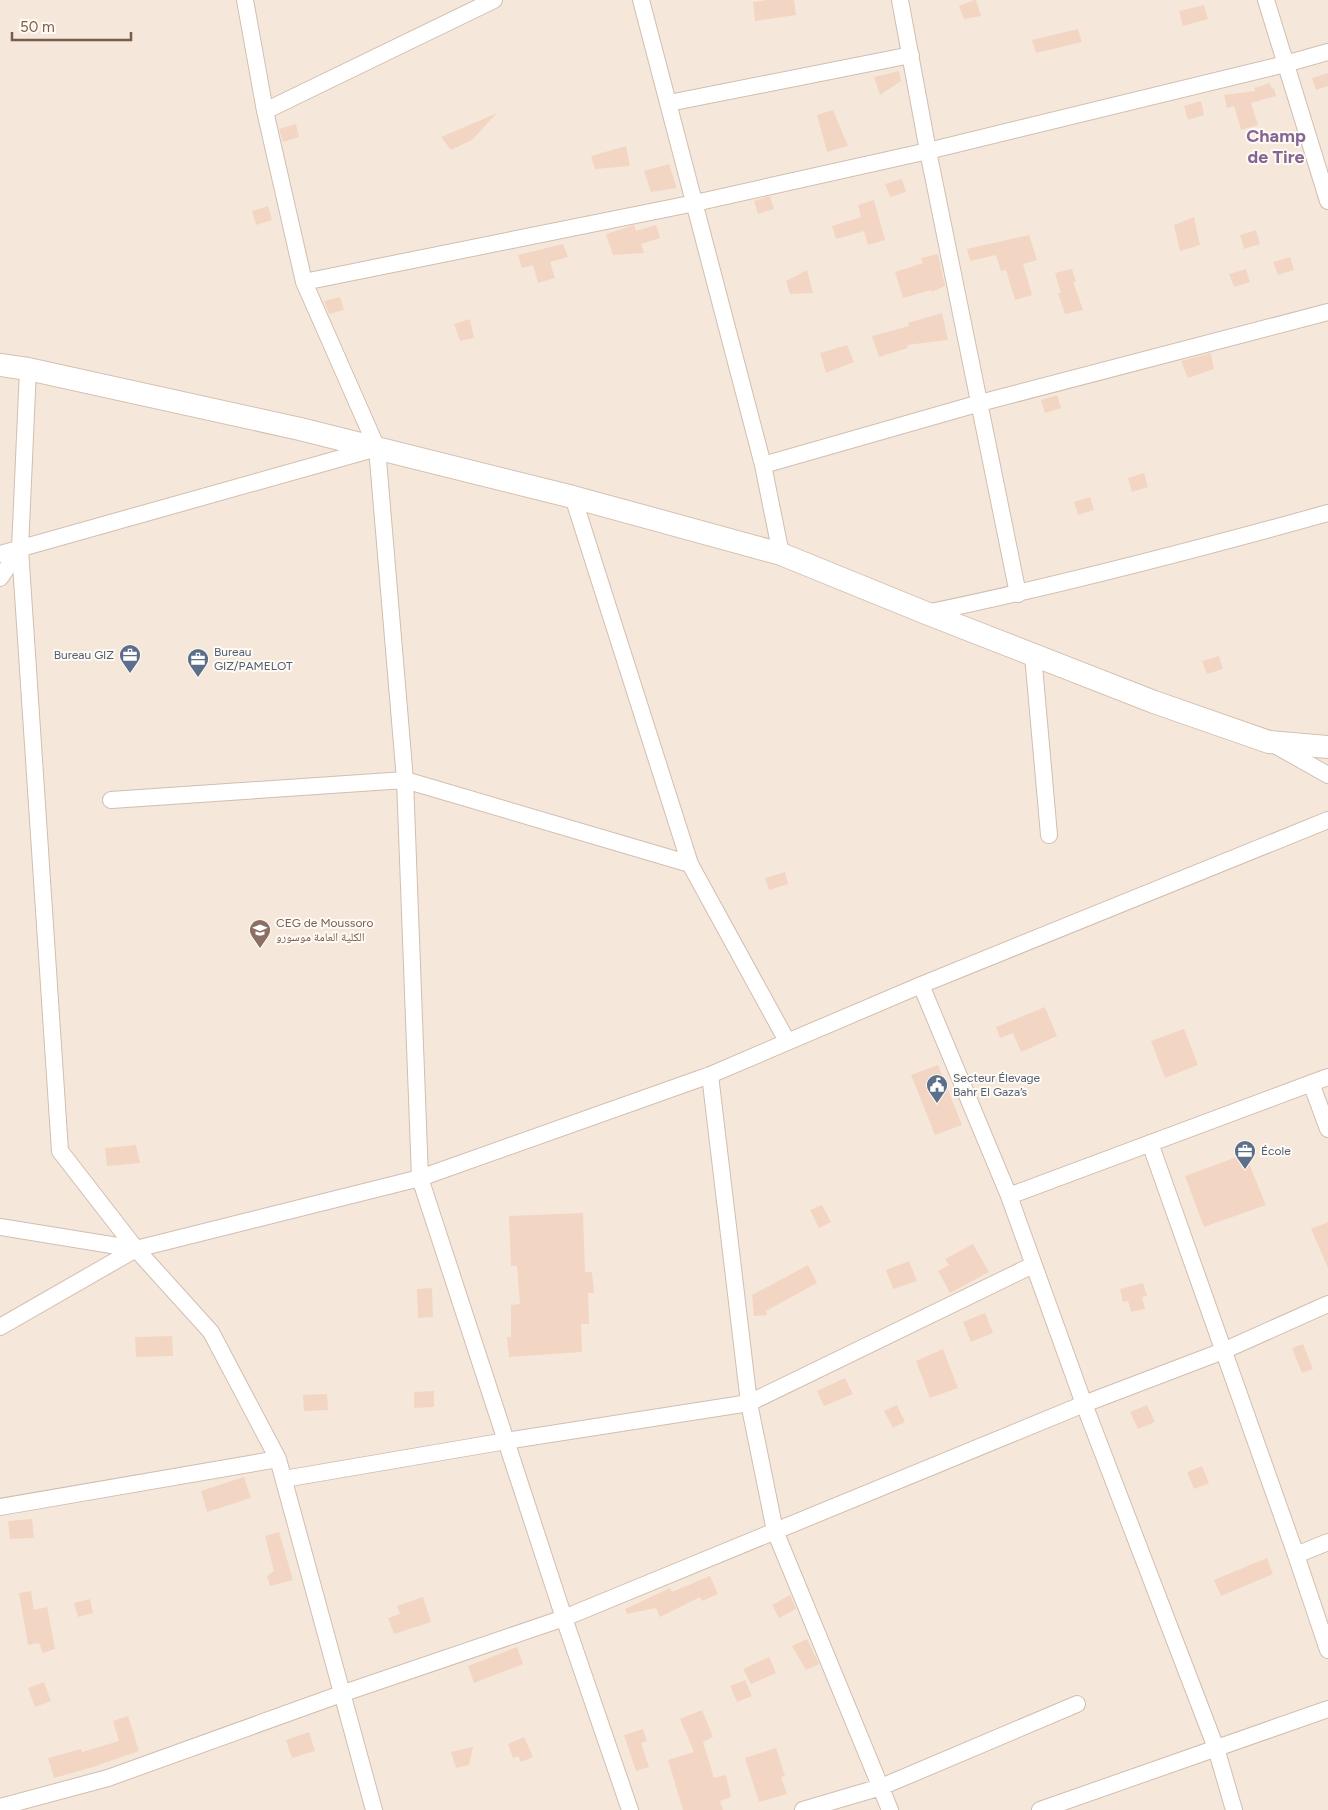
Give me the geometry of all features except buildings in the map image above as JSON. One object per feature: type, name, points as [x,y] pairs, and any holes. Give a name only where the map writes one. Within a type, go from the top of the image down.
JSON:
[{"type":"main road","points":[[0,365],[28,369],[300,429],[573,497],[781,554],[1154,702],[1269,742],[1328,747]]},
{"type":"street","points":[[244,0],[265,112],[304,282],[377,448],[404,780],[420,1178],[564,1618],[630,1810]]},
{"type":"street","points":[[265,112],[494,0]]},
{"type":"street","points":[[641,0],[696,202],[763,465],[781,554]]},
{"type":"street","points":[[900,0],[928,151],[1018,594]]},
{"type":"street","points":[[1266,0],[1328,201]]},
{"type":"street","points":[[304,282],[696,202],[928,151],[1328,52]]},
{"type":"street","points":[[669,103],[911,55]]},
{"type":"street","points":[[763,465],[980,403],[1328,312]]},
{"type":"street","points":[[28,369],[20,549],[60,1151],[136,1249],[211,1332],[278,1459],[374,1810]]},
{"type":"street","points":[[0,554],[377,448]]},
{"type":"street","points":[[573,497],[690,864],[787,1041]]},
{"type":"street","points":[[926,613],[1018,594],[1162,559],[1328,513]]},
{"type":"street","points":[[0,578],[20,549]]},
{"type":"street","points":[[1033,655],[1049,835]]},
{"type":"street","points":[[1269,742],[1328,776]]},
{"type":"street","points":[[111,800],[404,780],[690,864]]},
{"type":"street","points":[[0,1327],[136,1249],[420,1178],[710,1075],[921,985],[1328,820]]},
{"type":"street","points":[[921,985],[1009,1196],[1084,1404],[1216,1748],[1234,1810]]},
{"type":"street","points":[[710,1075],[749,1402],[774,1531],[890,1810]]},
{"type":"street","points":[[1009,1196],[1328,1077]]},
{"type":"street","points":[[1311,1083],[1328,1129]]},
{"type":"street","points":[[1150,1144],[1328,1650]]},
{"type":"street","points":[[0,1227],[136,1249]]},
{"type":"street","points":[[284,1479],[749,1402],[1033,1265]]},
{"type":"street","points":[[0,1807],[108,1778],[342,1694],[564,1618],[1084,1404],[1223,1352],[1328,1304]]},
{"type":"street","points":[[0,1507],[278,1459]]},
{"type":"street","points":[[1296,1555],[1328,1542]]},
{"type":"street","points":[[803,1810],[881,1787],[1077,1704]]},
{"type":"street","points":[[1040,1810],[1328,1709]]},
{"type":"shaded area","points":[[0,0],[1328,0],[1328,1810],[0,1810]]},
{"type":"place","name":"Bureau GIZ","points":[[130,674]]},
{"type":"place","name":"Bureau GIZ/PAMELOT","points":[[198,678]]},
{"type":"place","name":"CEG de Moussoro الكلية العامة موسورو","points":[[260,949]]},
{"type":"place","name":"Secteur Élevage Bahr El Gaza’s","points":[[937,1104]]},
{"type":"place","name":"École","points":[[1245,1170]]},
{"type":"district","name":"Champ de Tire","points":[[1276,146]]}]
